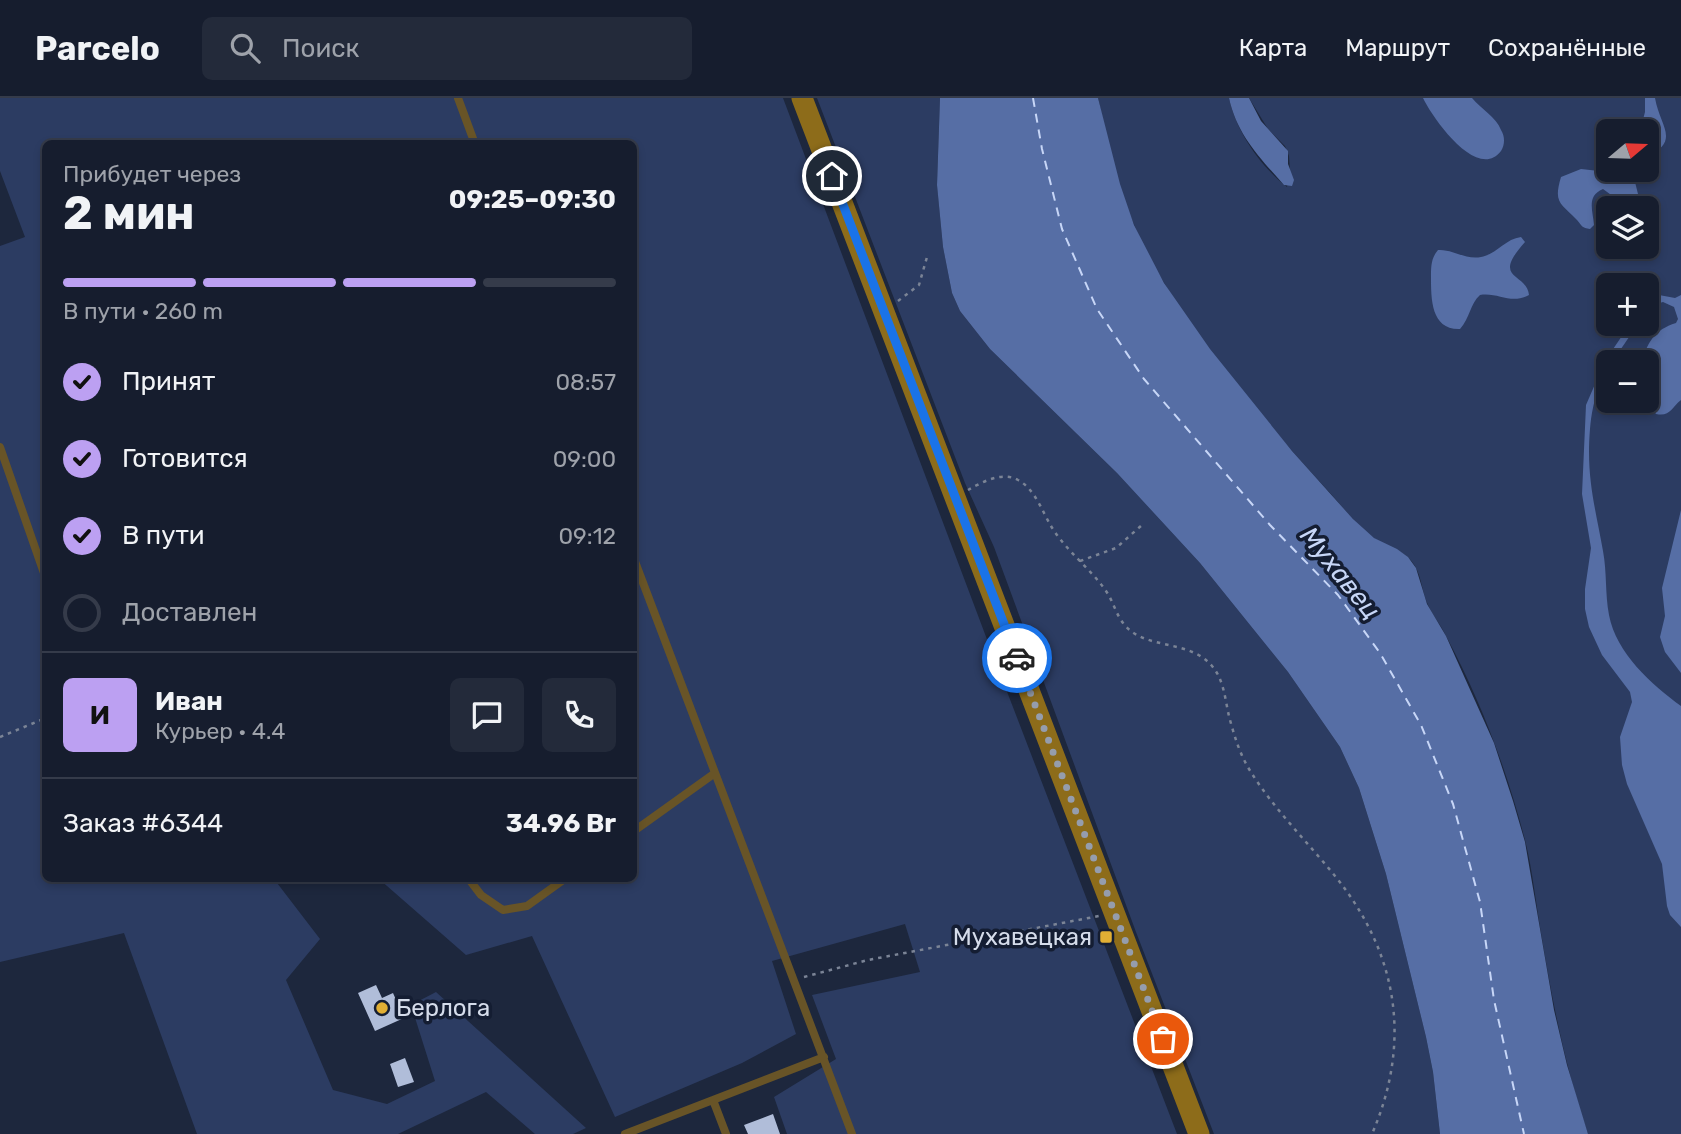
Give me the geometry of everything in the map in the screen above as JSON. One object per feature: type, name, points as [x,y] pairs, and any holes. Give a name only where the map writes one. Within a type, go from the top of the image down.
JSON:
[{"type":"street","points":[[802,98],[1199,1134]]},
{"type":"lane","points":[[458,98],[474,140]]},
{"type":"lane","points":[[0,447],[42,568]]},
{"type":"lane","points":[[637,567],[852,1134]]},
{"type":"lane","points":[[637,829],[715,773]]},
{"type":"lane","points":[[471,882],[481,895],[503,910],[527,906],[560,882]]},
{"type":"lane","points":[[625,1134],[824,1057]]},
{"type":"lane","points":[[713,1100],[726,1134]]},
{"type":"path","points":[[881,306],[898,301],[919,285],[927,257]]},
{"type":"path","points":[[955,498],[996,478],[1009,477],[1020,481],[1030,490],[1065,545],[1107,592],[1125,625],[1149,640],[1181,646],[1211,664],[1225,691],[1240,754],[1260,787],[1339,882],[1373,936],[1387,967],[1393,1001],[1395,1037],[1390,1077],[1382,1110],[1372,1134]]},
{"type":"path","points":[[1080,561],[1116,548],[1142,525]]},
{"type":"path","points":[[0,737],[42,720]]},
{"type":"path","points":[[794,980],[868,960],[1115,913]]},
{"type":"shaded area","points":[[0,98],[783,98],[1177,1134],[787,1134],[774,1097],[836,1059],[812,995],[920,972],[905,924],[772,961],[796,1034],[742,1063],[615,1117],[532,936],[466,955],[382,882],[637,882],[637,140],[42,140],[42,882],[276,882],[320,939],[286,980],[333,1090],[387,1104],[435,1081],[411,1005],[436,992],[586,1128],[573,1134],[535,1134],[486,1092],[398,1134],[197,1134],[124,933],[0,962],[0,246],[25,237],[0,171]]},
{"type":"shaded area","points":[[817,98],[940,98],[937,184],[943,247],[952,293],[960,311],[990,349],[1117,473],[1200,563],[1288,672],[1340,747],[1359,788],[1386,874],[1426,1037],[1440,1134],[1214,1134],[1136,932],[994,547],[965,483]]},
{"type":"shaded area","points":[[1098,98],[1229,98],[1237,123],[1250,147],[1287,187],[1290,171],[1285,146],[1268,129],[1249,98],[1681,98],[1681,1134],[1588,1134],[1561,1037],[1530,864],[1518,814],[1481,710],[1444,632],[1428,605],[1417,571],[1411,560],[1372,537],[1351,517],[1250,402],[1198,334],[1153,264],[1136,229],[1109,148]]},
{"type":"water","name":"Мухавец","points":[[940,98],[1098,98],[1120,184],[1134,225],[1164,283],[1210,349],[1292,451],[1353,519],[1374,538],[1408,557],[1416,568],[1427,604],[1446,636],[1494,743],[1513,801],[1525,842],[1554,1010],[1588,1134],[1440,1134],[1426,1037],[1386,874],[1359,788],[1340,747],[1288,672],[1200,563],[1117,473],[990,349],[960,311],[952,293],[943,247],[937,185]]},
{"type":"water","points":[[1229,98],[1249,98],[1261,121],[1288,151],[1288,164],[1294,180],[1292,186],[1284,185],[1250,145]]},
{"type":"water","points":[[1423,98],[1472,98],[1499,125],[1504,138],[1501,151],[1491,158],[1480,158],[1468,153],[1445,131]]},
{"type":"water","points":[[1645,98],[1655,98],[1666,132],[1666,139],[1659,149],[1659,119],[1643,119]]},
{"type":"water","points":[[1581,169],[1596,171],[1596,182],[1635,182],[1638,196],[1613,196],[1603,189],[1598,192],[1592,200],[1594,225],[1590,229],[1584,227],[1560,202],[1558,193],[1561,177]]},
{"type":"water","points":[[1521,237],[1525,242],[1515,255],[1510,270],[1523,282],[1529,295],[1510,299],[1480,295],[1460,329],[1443,324],[1435,312],[1431,295],[1431,266],[1438,250],[1481,257]]},
{"type":"water","points":[[1659,295],[1675,298],[1681,295],[1681,400],[1661,415],[1655,413],[1659,413],[1659,350],[1646,350],[1653,337],[1659,336],[1659,332],[1676,323],[1678,319],[1674,307],[1663,302],[1659,303]]},
{"type":"water","points":[[1622,336],[1630,336],[1620,350],[1612,350]]},
{"type":"water","points":[[1596,382],[1590,424],[1590,477],[1613,629],[1637,667],[1681,706],[1681,927],[1670,915],[1662,864],[1627,784],[1622,765],[1620,737],[1632,702],[1630,692],[1602,655],[1589,627],[1585,609],[1591,548],[1582,494],[1586,405]]},
{"type":"water","points":[[1681,510],[1681,673],[1665,652],[1660,637],[1665,616],[1662,588]]},
{"type":"building","name":"Берлога","points":[[376,985],[382,998],[393,993],[404,1018],[375,1031],[358,993]]},
{"type":"building","points":[[405,1058],[414,1082],[398,1087],[390,1064]]},
{"type":"building","points":[[773,1114],[780,1134],[748,1134],[744,1125]]},
{"type":"ferry route","points":[[1033,98],[1042,149],[1062,229],[1097,309],[1144,379],[1270,525],[1338,595],[1380,653],[1421,725],[1453,804],[1480,902],[1494,1000],[1524,1134]]},
{"type":"way so far","points":[[1017,658],[1163,1039]]},
{"type":"place","name":"Мухавецкая","points":[[1106,937]]},
{"type":"place","name":"Берлога","points":[[382,1008]]},
{"type":"route","points":[[832,176],[1017,658]]}]
